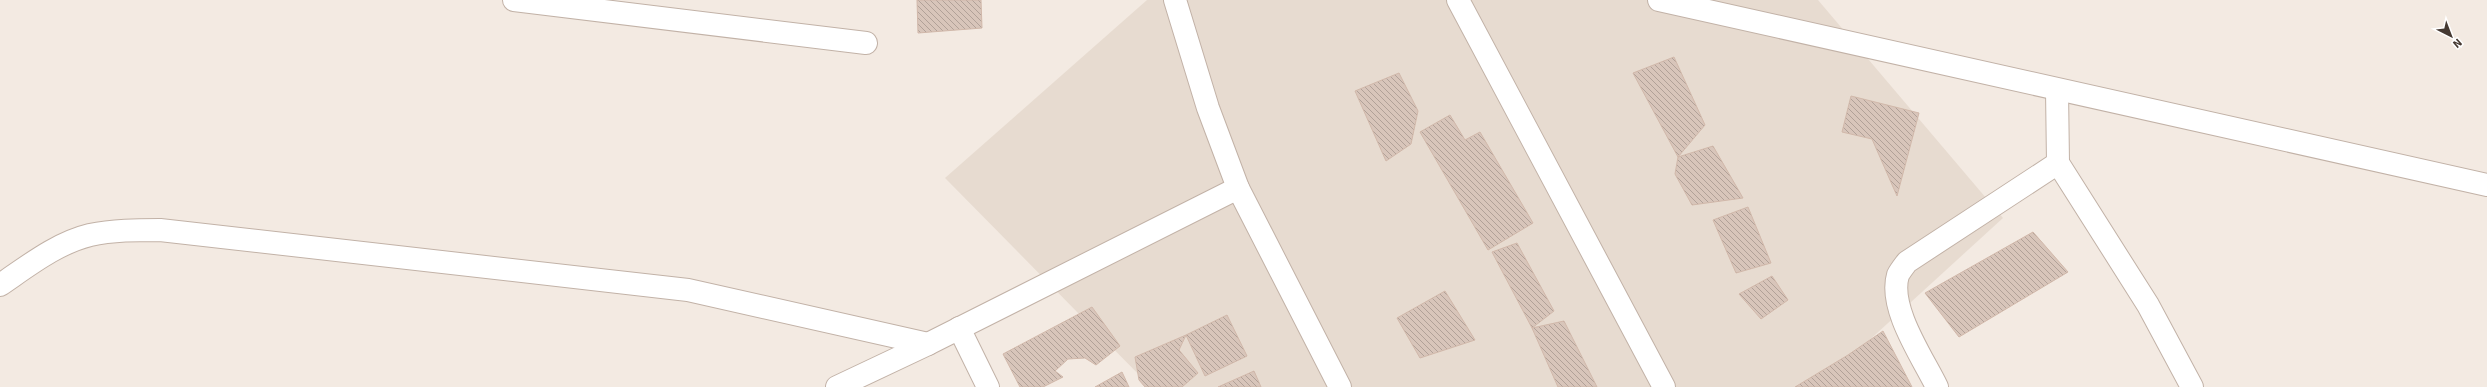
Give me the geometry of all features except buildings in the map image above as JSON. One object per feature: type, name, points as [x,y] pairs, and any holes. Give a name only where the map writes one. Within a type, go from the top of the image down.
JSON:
[{"type":"street","points":[[514,0],[866,43]]},
{"type":"street","points":[[1175,0],[1208,108],[1238,188],[1340,387]]},
{"type":"street","points":[[1458,0],[1664,387]]},
{"type":"street","points":[[1659,0],[2487,185]]},
{"type":"street","points":[[2057,90],[2058,163],[2148,305],[2192,387]]},
{"type":"street","points":[[1937,387],[1901,315],[1896,292],[1898,274],[1907,262],[2058,163]]},
{"type":"street","points":[[837,387],[928,344],[1238,188]]},
{"type":"street","points":[[0,285],[60,247],[90,236],[126,230],[160,230],[688,290],[928,344]]},
{"type":"street","points":[[959,328],[988,387]]},
{"type":"shaded area","points":[[1147,0],[1818,0],[2003,218],[1818,387],[1151,387],[945,178]]}]
